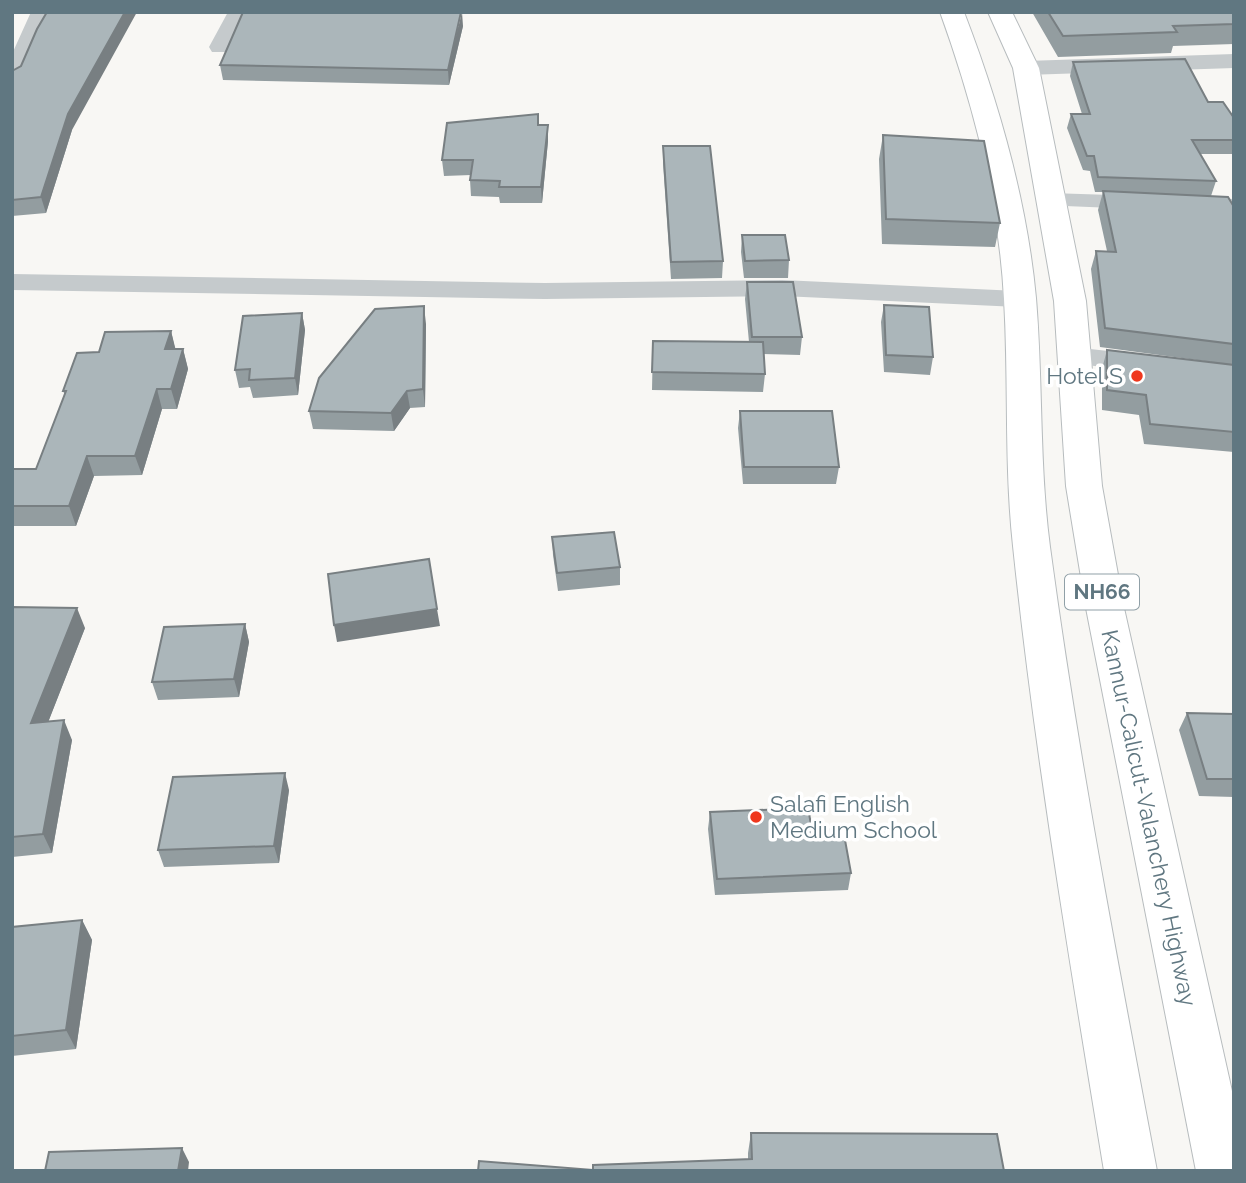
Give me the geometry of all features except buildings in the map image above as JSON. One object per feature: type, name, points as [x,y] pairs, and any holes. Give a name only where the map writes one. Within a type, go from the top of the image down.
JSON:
[{"type":"highway","name":"NH66","points":[[952,12],[979,84],[993,136],[1011,227],[1020,299],[1022,431],[1031,544],[1070,827],[1131,1171]]},
{"type":"highway","name":"Kannur-Calicut-Valanchery Highway","points":[[1000,12],[1026,68],[1070,301],[1072,356],[1084,486],[1105,608],[1223,1171]]},
{"type":"highway","points":[[1020,299],[1070,301]]},
{"type":"street","points":[[12,80],[41,12]]},
{"type":"street","points":[[220,47],[238,12]]},
{"type":"street","points":[[1026,68],[1234,61]]},
{"type":"street","points":[[1050,200],[1234,206]]},
{"type":"street","points":[[13,284],[545,291],[613,288],[861,289],[1020,299]]},
{"type":"street","points":[[1072,356],[1234,374]]},
{"type":"place","name":"Hotel S","points":[[1137,376]]},
{"type":"place","name":"Salafi English Medium School","points":[[756,817]]}]
